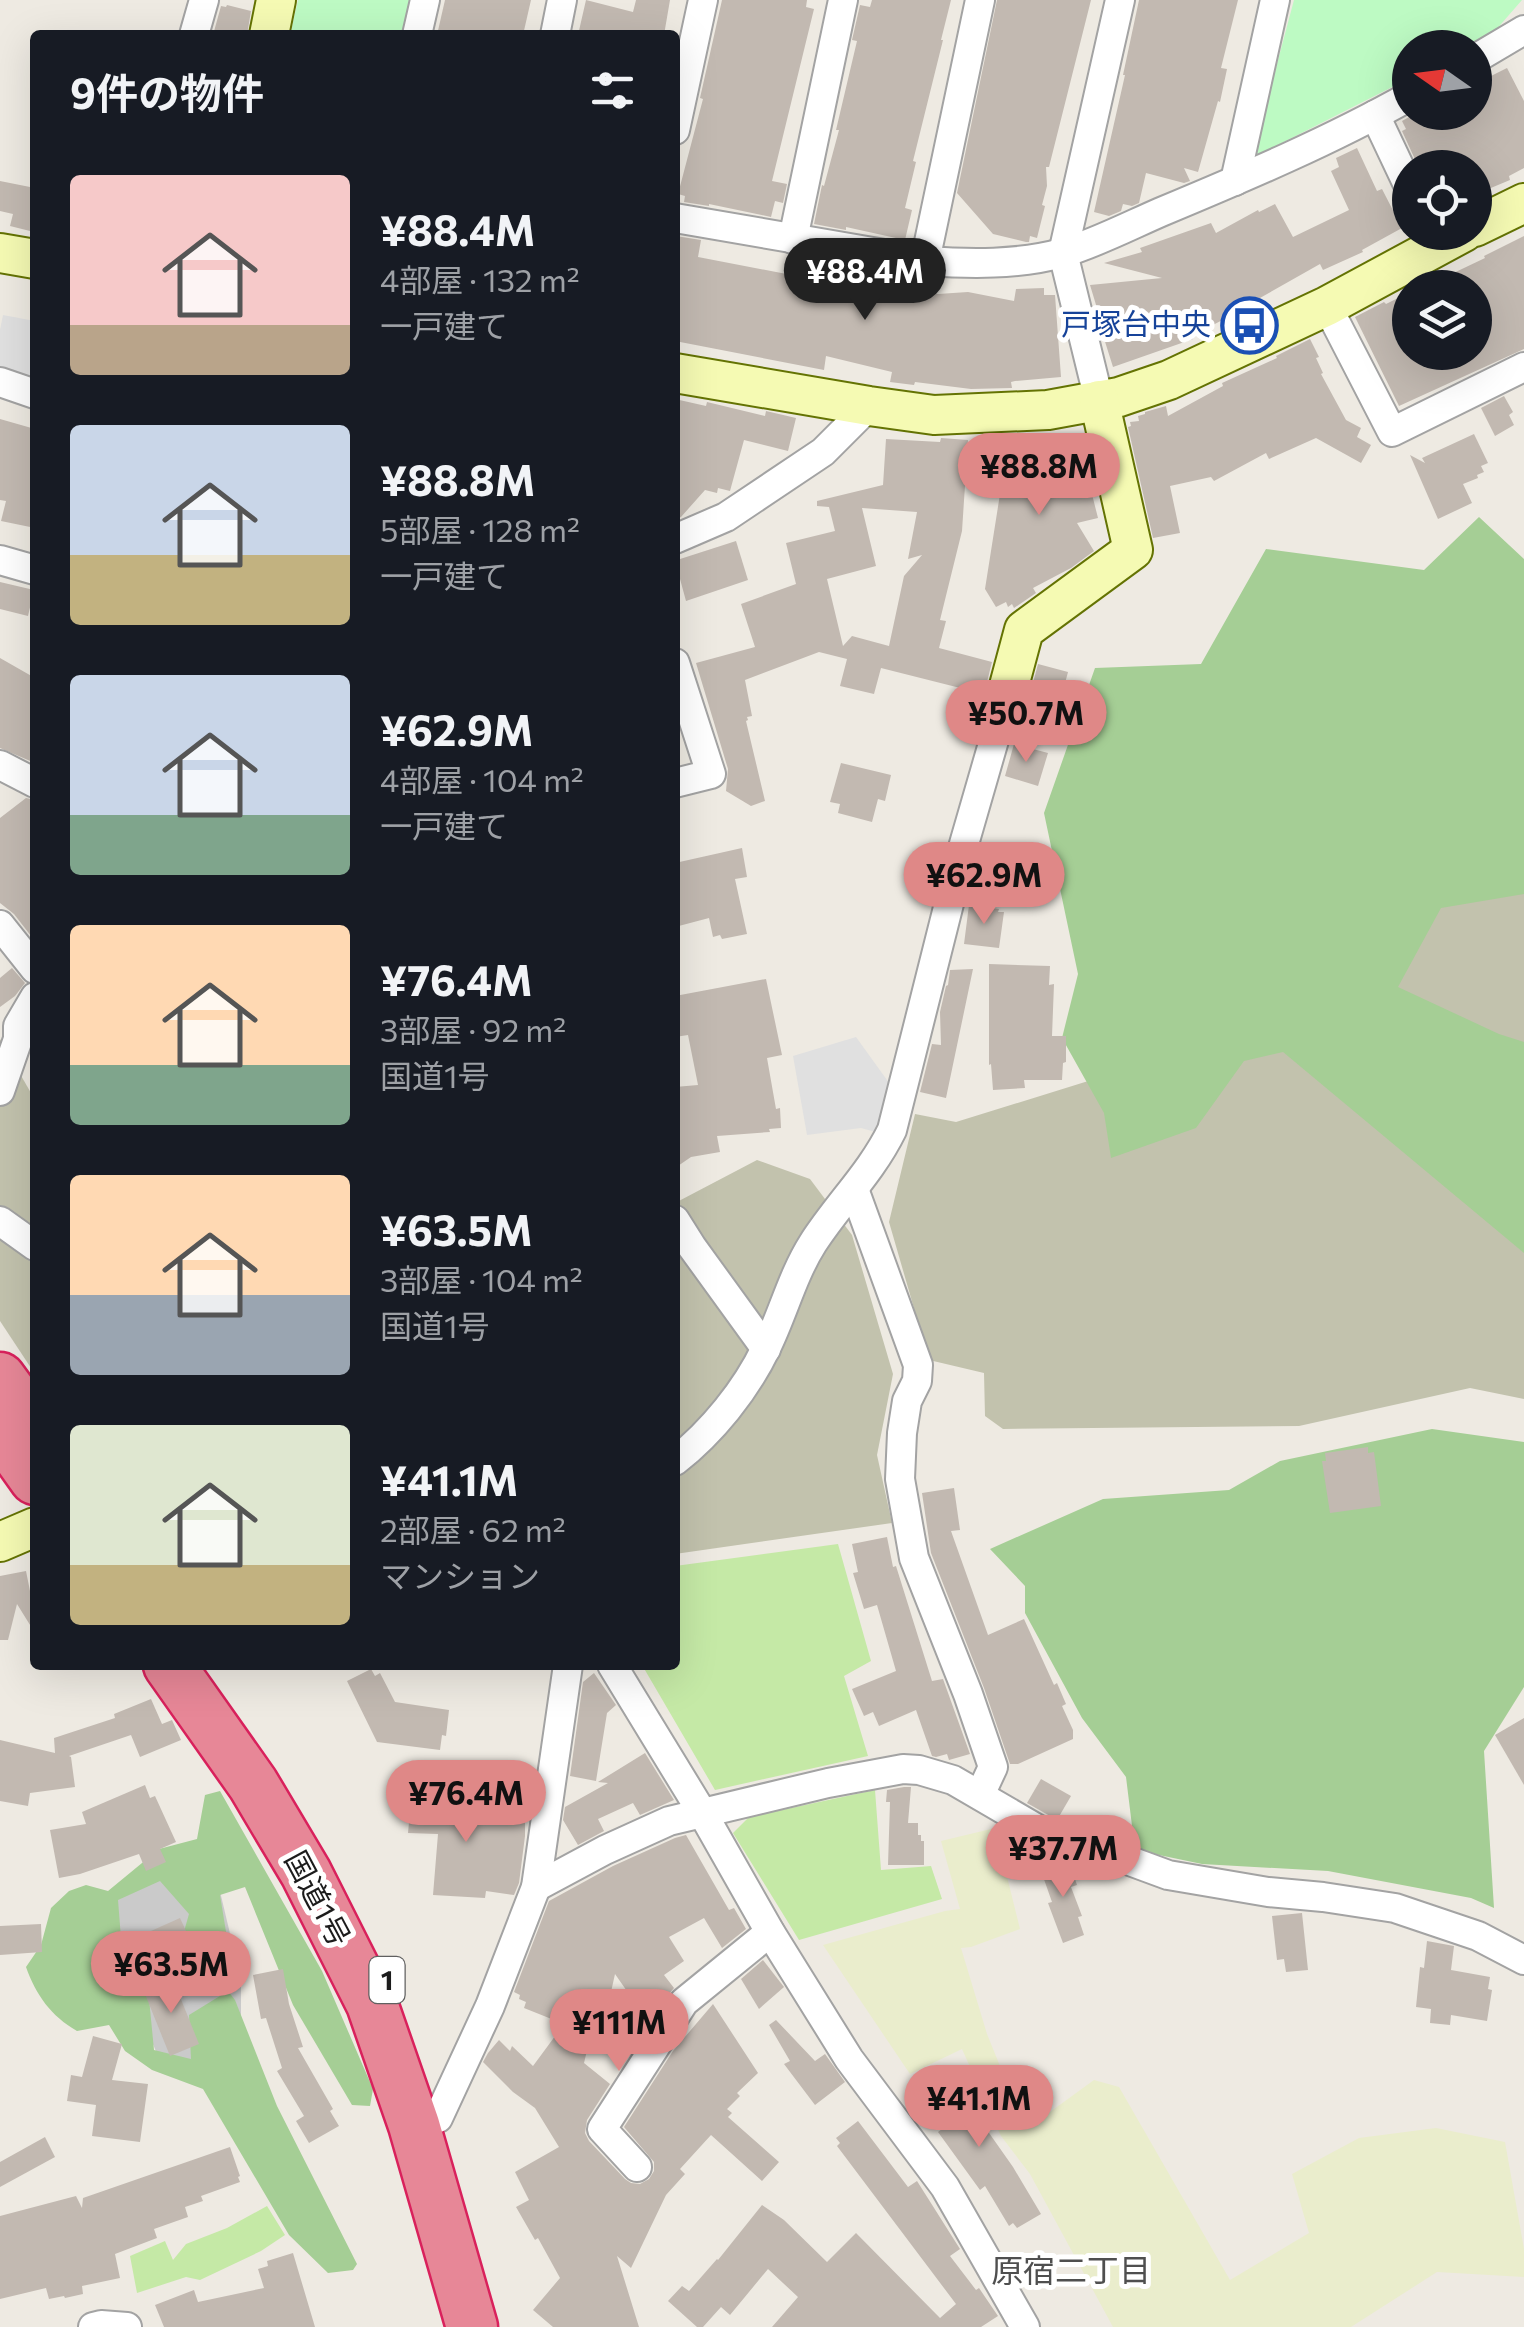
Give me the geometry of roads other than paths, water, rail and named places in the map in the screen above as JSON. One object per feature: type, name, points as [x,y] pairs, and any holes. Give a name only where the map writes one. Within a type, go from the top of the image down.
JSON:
[{"type":"highway","points":[[0,1378],[30,1419]]},
{"type":"highway","points":[[0,1430],[30,1472]]},
{"type":"highway","name":"国道1号","points":[[173,1670],[262,1799],[306,1874],[372,2004],[414,2125],[472,2327]]},
{"type":"highway","name":"国道1号","points":[[211,1670],[260,1739],[331,1865],[394,1996],[438,2118],[496,2327]]},
{"type":"street","points":[[195,30],[204,0]]},
{"type":"street","points":[[270,30],[276,0]]},
{"type":"street","points":[[419,30],[425,0]]},
{"type":"street","points":[[556,30],[562,0]]},
{"type":"street","points":[[680,107],[703,0]]},
{"type":"street","points":[[792,239],[842,0]]},
{"type":"street","points":[[925,262],[980,0]]},
{"type":"street","points":[[680,1456],[736,1398],[766,1348],[802,1260],[881,1152],[892,1130],[964,844],[1024,630],[1133,550],[1063,253],[1120,0]]},
{"type":"street","points":[[1235,181],[1275,0]]},
{"type":"street","points":[[1492,49],[1524,30]]},
{"type":"street","points":[[680,219],[925,262],[965,264],[1063,253],[1235,181],[1392,106]]},
{"type":"street","points":[[1375,115],[1392,151]]},
{"type":"street","points":[[1492,219],[1524,203]]},
{"type":"street","points":[[680,374],[934,415],[1048,410],[1119,396],[1169,380],[1327,306],[1422,250]]},
{"type":"street","points":[[0,253],[30,258]]},
{"type":"street","points":[[1327,306],[1392,432],[1524,367]]},
{"type":"street","points":[[0,382],[30,392]]},
{"type":"street","points":[[680,537],[726,517],[823,452],[869,406]]},
{"type":"street","points":[[0,560],[30,569]]},
{"type":"street","points":[[680,679],[710,774],[680,781]]},
{"type":"street","points":[[0,765],[30,780]]},
{"type":"street","points":[[0,925],[30,963]]},
{"type":"street","points":[[0,1091],[18,1039],[18,1026],[30,1005]]},
{"type":"street","points":[[854,1190],[918,1365],[917,1381],[907,1401],[900,1479],[914,1558],[993,1767],[980,1795]]},
{"type":"street","points":[[0,1221],[30,1242]]},
{"type":"street","points":[[680,1228],[766,1348]]},
{"type":"street","points":[[0,1542],[30,1529]]},
{"type":"street","points":[[438,2118],[490,2006],[536,1887],[567,1670]]},
{"type":"street","points":[[615,1670],[770,1932],[849,2058],[945,2187],[1025,2327]]},
{"type":"street","points":[[536,1887],[669,1820],[903,1769],[938,1774],[1058,1841],[1111,1854],[1168,1875],[1395,1908],[1478,1936],[1524,1960]]},
{"type":"street","points":[[636,2168],[602,2129],[684,2002],[770,1932]]},
{"type":"street","points":[[94,2327],[127,2327]]},
{"type":"place","name":"戸塚台中央","points":[[1250,325]]},
{"type":"district","name":"原宿二丁目","points":[[1071,2271]]}]
